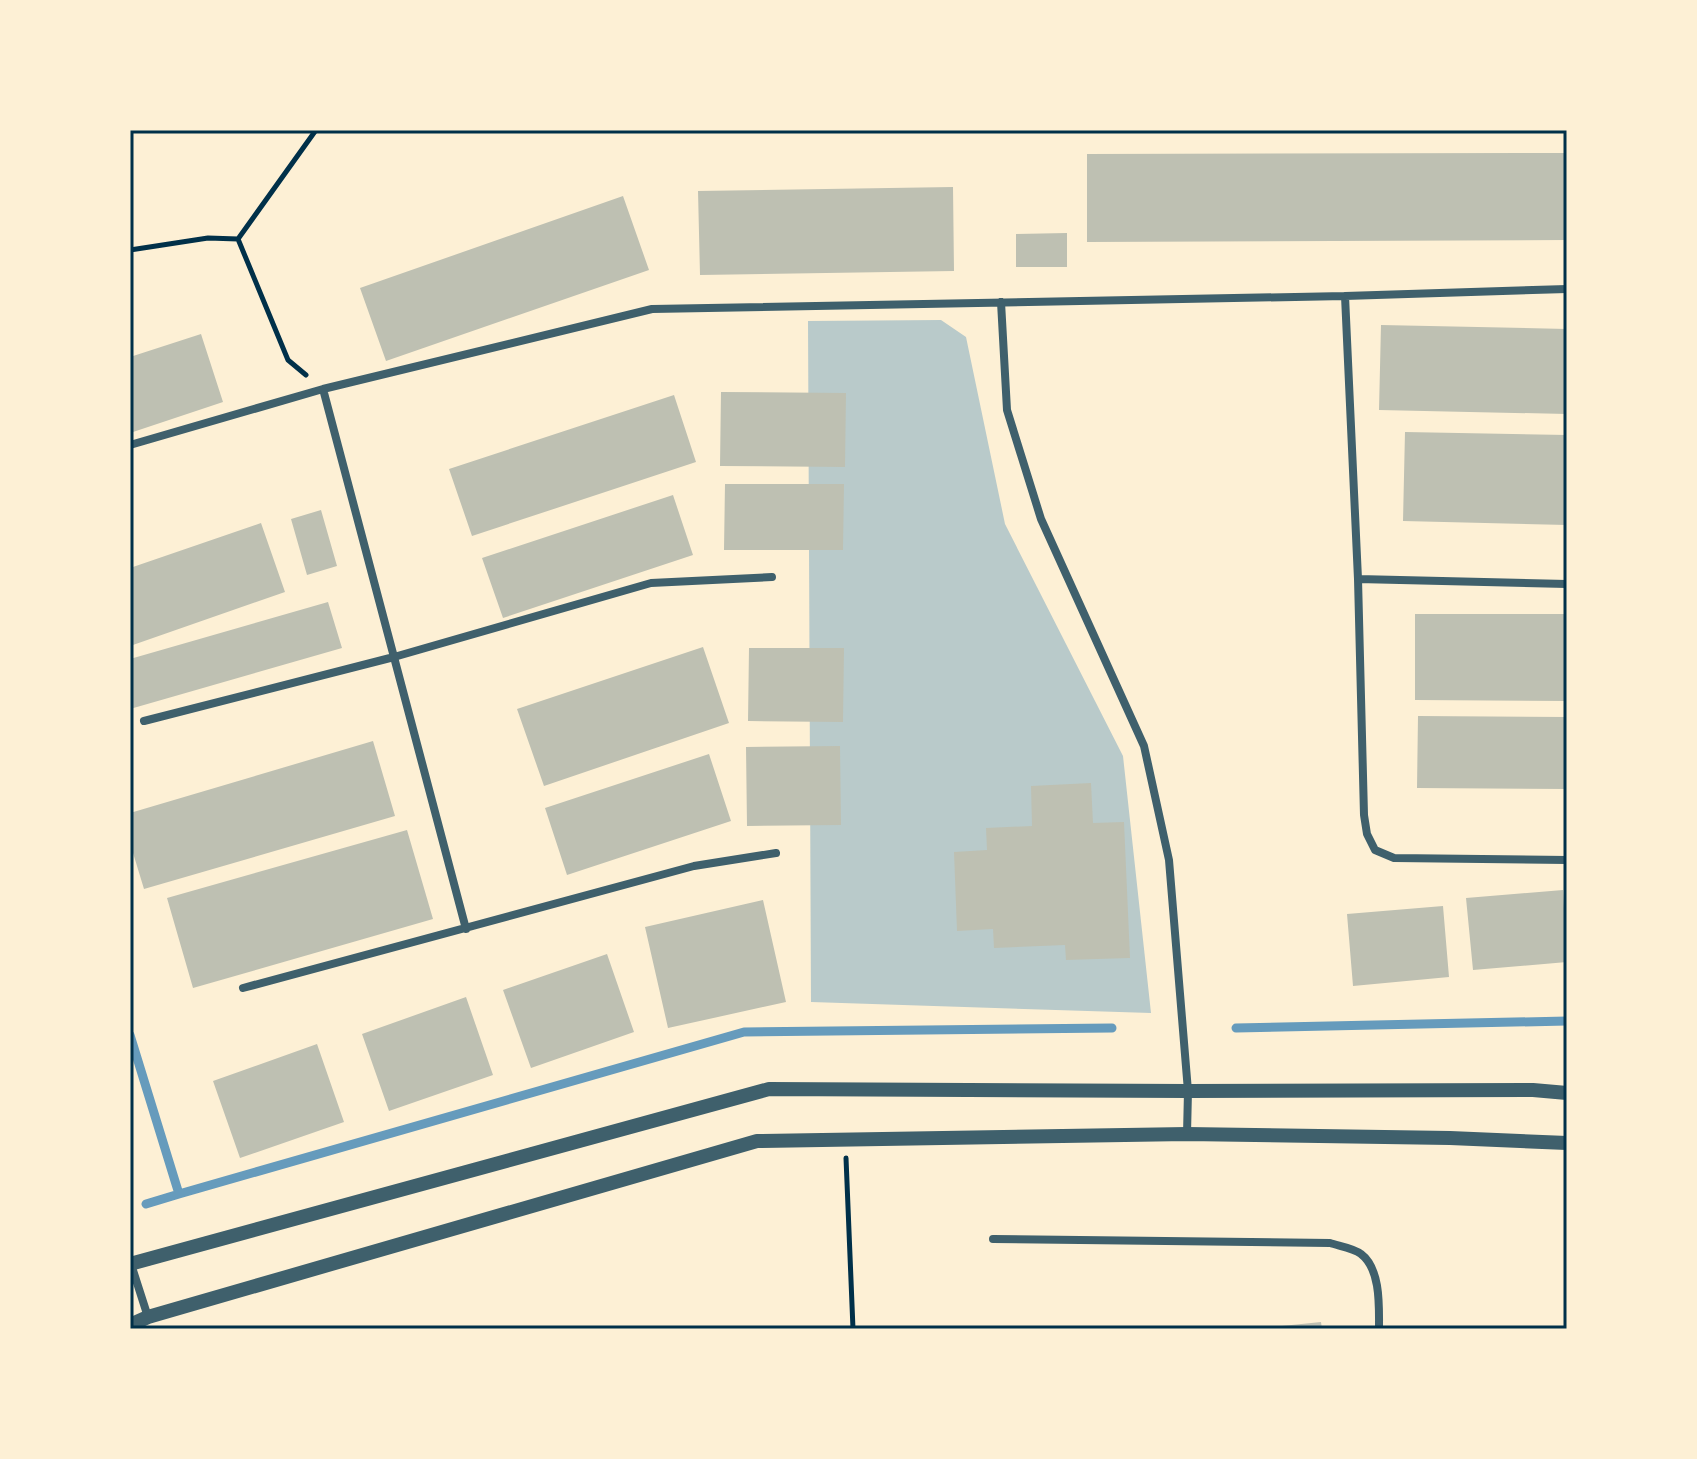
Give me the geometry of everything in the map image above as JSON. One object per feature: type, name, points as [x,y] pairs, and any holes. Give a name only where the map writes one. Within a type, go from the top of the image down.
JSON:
[{"type":"street","points":[[130,445],[323,389],[652,309],[1567,289]]},
{"type":"street","points":[[1345,296],[1367,834],[1375,850],[1394,858],[1567,860]]},
{"type":"street","points":[[1001,302],[1007,410],[1041,519],[1144,746],[1169,860],[1188,1091],[1187,1134]]},
{"type":"street","points":[[323,389],[466,929]]},
{"type":"street","points":[[144,721],[394,657],[651,583],[772,577]]},
{"type":"street","points":[[1358,579],[1567,584]]},
{"type":"street","points":[[243,988],[694,866],[776,853]]},
{"type":"street","points":[[148,1317],[130,1263],[769,1089],[1533,1090],[1567,1093]]},
{"type":"street","points":[[130,1325],[148,1317],[757,1141],[1187,1134],[1567,1143]]},
{"type":"street","points":[[993,1239],[1330,1243],[1361,1254],[1375,1274],[1379,1329]]},
{"type":"path","points":[[238,239],[316,130]]},
{"type":"path","points":[[130,250],[208,238],[238,239]]},
{"type":"path","points":[[238,239],[288,360],[323,389]]},
{"type":"path","points":[[845,1139],[853,1329]]},
{"type":"shaded area","points":[[941,320],[966,337],[1005,524],[1123,756],[1151,1013],[811,1002],[808,321]]},
{"type":"building","points":[[1567,153],[1567,240],[1087,242],[1087,154]]},
{"type":"building","points":[[953,187],[954,271],[700,275],[698,191]]},
{"type":"building","points":[[623,196],[649,270],[386,361],[360,288]]},
{"type":"building","points":[[1067,233],[1067,267],[1016,267],[1016,234]]},
{"type":"building","points":[[1381,325],[1567,329],[1567,414],[1379,410]]},
{"type":"building","points":[[201,334],[223,402],[130,433],[130,357]]},
{"type":"building","points":[[721,392],[846,393],[845,467],[720,466]]},
{"type":"building","points":[[674,395],[696,462],[472,536],[449,469]]},
{"type":"building","points":[[1405,432],[1567,435],[1567,525],[1403,521]]},
{"type":"building","points":[[725,484],[844,484],[843,550],[724,550]]},
{"type":"building","points":[[673,495],[693,555],[503,618],[482,558]]},
{"type":"building","points":[[321,510],[337,566],[307,575],[291,519]]},
{"type":"building","points":[[261,523],[285,592],[130,646],[130,568]]},
{"type":"building","points":[[328,602],[342,648],[130,709],[130,659]]},
{"type":"building","points":[[1415,614],[1567,614],[1567,701],[1415,700]]},
{"type":"building","points":[[703,647],[729,723],[544,786],[517,709]]},
{"type":"building","points":[[749,648],[844,648],[843,722],[748,721]]},
{"type":"building","points":[[1418,716],[1567,717],[1567,789],[1417,788]]},
{"type":"building","points":[[373,741],[395,816],[144,889],[130,843],[130,813]]},
{"type":"building","points":[[840,746],[841,825],[747,826],[746,747]]},
{"type":"building","points":[[709,754],[731,821],[567,875],[545,808]]},
{"type":"building","points":[[1091,783],[1093,823],[1124,822],[1130,958],[1066,960],[1065,945],[994,948],[993,929],[957,931],[954,852],[987,850],[986,828],[1032,826],[1031,786]]},
{"type":"building","points":[[407,830],[433,919],[193,988],[167,898]]},
{"type":"building","points":[[1563,890],[1567,962],[1473,970],[1466,898]]},
{"type":"building","points":[[763,900],[786,1002],[668,1028],[645,927]]},
{"type":"building","points":[[1443,906],[1449,977],[1353,986],[1347,914]]},
{"type":"building","points":[[607,954],[634,1032],[531,1068],[503,990]]},
{"type":"building","points":[[466,997],[493,1075],[389,1111],[362,1034]]},
{"type":"building","points":[[317,1044],[344,1122],[240,1158],[213,1081]]},
{"type":"building","points":[[1321,1322],[1322,1329],[1272,1329],[1272,1327]]},
{"type":"waterway","points":[[1236,1028],[1567,1021]]},
{"type":"waterway","points":[[179,1194],[744,1032],[1112,1028]]},
{"type":"waterway","points":[[130,1035],[179,1194],[146,1204]]}]
